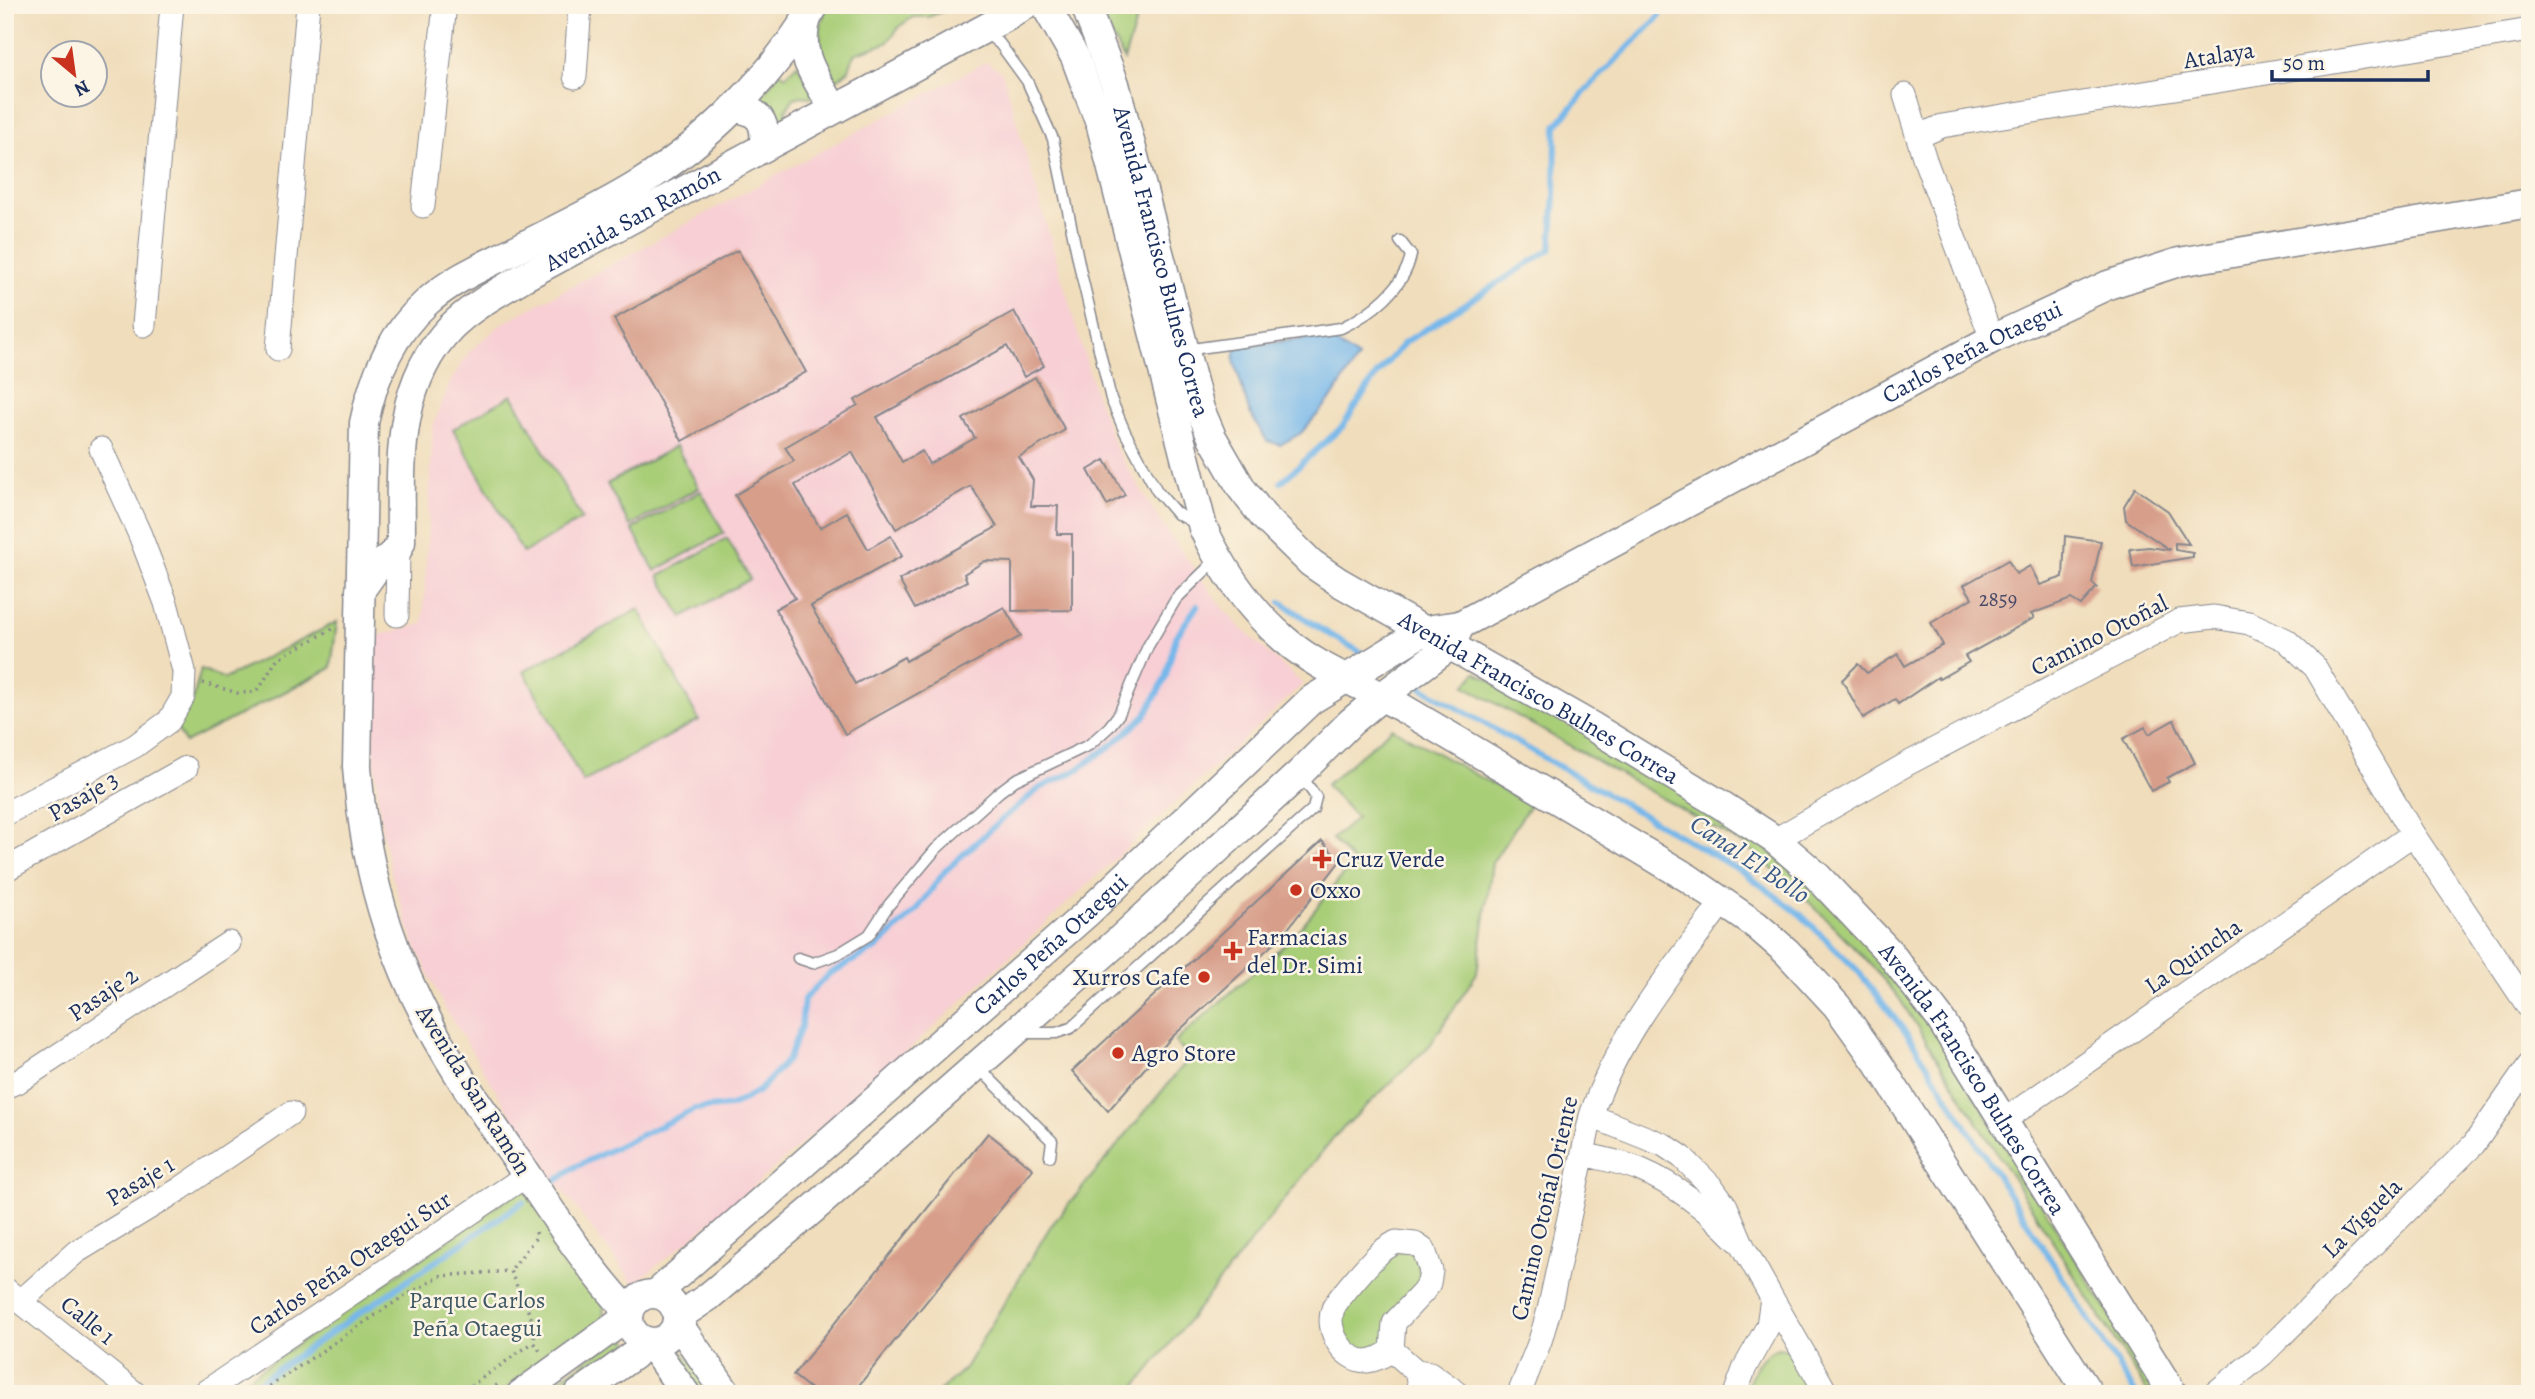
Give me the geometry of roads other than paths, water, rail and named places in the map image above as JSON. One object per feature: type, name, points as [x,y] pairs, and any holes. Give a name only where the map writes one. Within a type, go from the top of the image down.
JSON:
[{"type":"street","points":[[144,324],[172,5]]},
{"type":"street","points":[[278,349],[308,5]]},
{"type":"street","points":[[423,205],[445,5]]},
{"type":"street","points":[[575,77],[580,5]]},
{"type":"street","name":"Avenida San Ramón","points":[[397,615],[398,549],[401,541],[401,455],[407,408],[424,365],[450,328],[483,302],[522,278],[1024,5]]},
{"type":"street","name":"Avenida Francisco Bulnes Correa","points":[[1045,5],[1075,57],[1101,126],[1203,528],[1217,558],[1239,591],[1264,621],[1308,657],[1355,673],[1388,692],[1724,900],[1787,952],[1860,1035],[2089,1394]]},
{"type":"street","name":"Avenida Francisco Bulnes Correa","points":[[1085,5],[1115,84],[1200,409],[1212,437],[1242,489],[1294,548],[1417,635]]},
{"type":"street","points":[[811,12],[803,30],[803,49],[834,109]]},
{"type":"street","name":"Avenida San Ramón","points":[[629,1314],[605,1287],[460,1077],[434,1033],[392,945],[379,902],[366,846],[357,766],[364,423],[384,361],[409,320],[427,302],[449,285],[638,185],[677,156],[734,108],[775,62],[811,12]]},
{"type":"street","name":"Atalaya","points":[[1919,136],[1942,126],[2530,30]]},
{"type":"street","points":[[1905,95],[1925,160],[1992,339]]},
{"type":"street","points":[[734,108],[746,109],[756,115],[763,125],[763,147]]},
{"type":"street","name":"Carlos Peña Otaegui","points":[[677,1320],[812,1210],[1014,1033],[1300,773],[1351,722],[1447,643],[1992,339],[2108,285],[2179,261],[2530,204]]},
{"type":"street","points":[[6,808],[135,746],[169,721],[183,697],[184,677],[166,603],[140,535],[101,449]]},
{"type":"street","points":[[360,591],[375,570],[398,549]]},
{"type":"street","name":"Camino Otoñal","points":[[1775,840],[1919,758],[2179,621],[2214,617],[2249,623],[2286,640],[2315,667],[2413,834],[2530,1009]]},
{"type":"street","name":"Carlos Peña Otaegui","points":[[656,1294],[1086,914],[1311,700],[1417,635],[1447,643]]},
{"type":"street","name":"Avenida Francisco Bulnes Correa","points":[[1447,643],[1605,734],[1775,840],[1816,875],[1889,952],[1939,1017],[2173,1394]]},
{"type":"street","name":"Pasaje 3","points":[[5,870],[186,768]]},
{"type":"street","name":"La Quincha","points":[[2003,1121],[2413,834]]},
{"type":"street","name":"Camino Otoñal Oriente","points":[[1519,1394],[1549,1310],[1591,1116],[1600,1089],[1626,1039],[1724,900]]},
{"type":"street","points":[[1086,914],[1087,923],[1098,938],[1116,942]]},
{"type":"street","name":"Pasaje 2","points":[[5,1087],[19,1082],[229,943]]},
{"type":"street","points":[[1053,943],[1065,943],[1076,949],[1082,960],[1082,972]]},
{"type":"street","name":"La Viguela","points":[[2214,1394],[2263,1354],[2474,1144],[2530,1064]]},
{"type":"street","name":"Pasaje 1","points":[[14,1295],[76,1252],[180,1189],[291,1113]]},
{"type":"street","points":[[1591,1116],[1664,1145],[1682,1157],[1713,1188],[1736,1225],[1744,1246],[1827,1394]]},
{"type":"street","points":[[1583,1154],[1640,1169],[1662,1181],[1704,1210],[1744,1246]]},
{"type":"street","name":"Carlos Peña Otaegui Sur","points":[[202,1394],[527,1175]]},
{"type":"street","points":[[1396,1242],[1415,1244],[1424,1250],[1428,1259],[1431,1271],[1429,1283],[1394,1322],[1392,1350],[1378,1359],[1365,1361],[1353,1357],[1342,1348],[1332,1333],[1330,1321],[1333,1307],[1381,1251],[1396,1242]]},
{"type":"street","points":[[532,1392],[629,1314],[639,1298],[656,1294],[673,1304],[677,1320],[727,1394]]},
{"type":"street","name":"Calle 1","points":[[14,1295],[136,1394]]},
{"type":"street","points":[[1735,1394],[1753,1351],[1768,1326],[1772,1298]]},
{"type":"street","points":[[629,1314],[631,1330],[647,1342],[686,1394]]},
{"type":"street","points":[[579,1394],[615,1370],[647,1342],[659,1342],[667,1338],[674,1331],[677,1320]]},
{"type":"street","points":[[1753,1351],[1772,1340],[1783,1339],[1799,1345]]},
{"type":"street","points":[[1392,1350],[1416,1371],[1430,1373],[1459,1394]]},
{"type":"street","points":[[1416,1371],[1424,1394]]},
{"type":"lane","points":[[982,30],[1000,44],[1027,80],[1054,139],[1080,273],[1111,399],[1125,432],[1157,492],[1176,513],[1203,528]]},
{"type":"lane","points":[[1184,350],[1341,328],[1363,318],[1380,303],[1408,268],[1411,255],[1401,241]]},
{"type":"lane","points":[[798,958],[813,963],[838,954],[869,935],[888,906],[936,849],[999,792],[1015,780],[1089,744],[1109,727],[1119,714],[1148,646],[1176,599],[1217,558]]},
{"type":"lane","points":[[1014,1033],[1056,1033],[1071,1028],[1313,809],[1316,797],[1300,773]]},
{"type":"lane","points":[[976,1066],[1052,1141],[1050,1156]]},
{"type":"water","points":[[1326,336],[1358,358],[1332,398],[1301,433],[1280,445],[1267,441],[1249,411],[1234,360],[1236,347]]},
{"type":"waterway","points":[[1281,482],[1342,427],[1375,377],[1404,343],[1551,249],[1556,126],[1588,88],[1659,17],[1662,5]]},
{"type":"waterway","name":"Canal El Bollo","points":[[1281,602],[1369,657]]},
{"type":"waterway","points":[[554,1182],[575,1167],[695,1109],[731,1106],[759,1091],[788,1059],[801,1027],[804,999],[829,974],[876,948],[915,912],[945,871],[1040,788],[1077,770],[1145,716],[1165,679],[1176,637],[1197,606]]},
{"type":"waterway","name":"Canal El Bollo","points":[[1414,683],[1746,874],[1801,915],[1858,971],[1910,1038],[2136,1394]]},
{"type":"waterway","points":[[241,1394],[523,1202]]},
{"type":"place","name":"Cruz Verde","points":[[1322,859]]},
{"type":"place","name":"Oxxo","points":[[1296,890]]},
{"type":"place","name":"Farmacias del Dr. Simi","points":[[1233,951]]},
{"type":"place","name":"Xurros Cafe","points":[[1204,977]]},
{"type":"place","name":"Agro Store","points":[[1118,1053]]},
{"type":"park label","name":"Parque Carlos Peña Otaegui","points":[[477,1314]]}]
